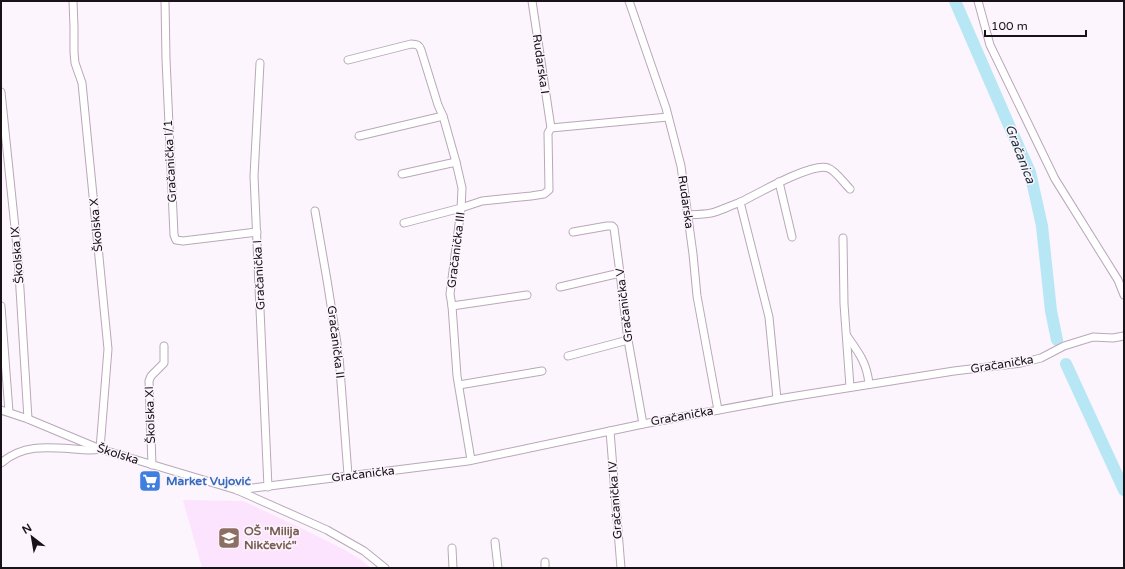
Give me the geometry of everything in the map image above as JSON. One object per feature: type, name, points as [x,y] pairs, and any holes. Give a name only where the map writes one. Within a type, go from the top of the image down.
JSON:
[{"type":"street","name":"Školska X","points":[[73,1],[75,63],[82,83],[108,349],[100,449]]},
{"type":"street","name":"Gračanička I/1","points":[[166,1],[166,59],[174,235],[176,240],[182,241],[257,232]]},
{"type":"street","name":"Rudarska I","points":[[461,208],[482,201],[544,194],[549,190],[548,133],[551,128],[532,1]]},
{"type":"street","name":"Rudarska","points":[[628,1],[666,108],[681,166],[697,296],[718,410]]},
{"type":"street","points":[[978,1],[990,44],[1055,179],[1118,280],[1124,295]]},
{"type":"street","name":"Gračanička III","points":[[348,60],[416,44],[421,50],[438,105],[443,116],[462,188],[461,208],[450,294],[459,385],[471,460]]},
{"type":"street","name":"Gračanička I","points":[[260,63],[254,176],[268,487]]},
{"type":"street","name":"Školska IX","points":[[1,92],[18,257],[28,419]]},
{"type":"street","points":[[358,136],[443,116]]},
{"type":"street","points":[[551,128],[668,117]]},
{"type":"street","points":[[402,174],[456,162]]},
{"type":"street","points":[[688,215],[714,212],[740,202],[779,182],[810,169],[820,167],[828,168],[850,189]]},
{"type":"street","points":[[779,182],[792,237]]},
{"type":"street","points":[[740,202],[769,317],[777,399]]},
{"type":"street","points":[[404,223],[461,208]]},
{"type":"street","name":"Gračanička II","points":[[315,211],[339,356],[348,475]]},
{"type":"street","name":"Gračanička V","points":[[573,232],[607,226],[612,226],[615,232],[628,340],[643,424]]},
{"type":"street","points":[[843,238],[844,304],[850,387]]},
{"type":"street","points":[[560,288],[620,272]]},
{"type":"street","points":[[452,306],[527,295]]},
{"type":"street","points":[[1,306],[9,412]]},
{"type":"street","points":[[846,336],[865,363],[868,374],[868,384]]},
{"type":"street","name":"Gračanička","points":[[237,490],[471,460],[643,424],[777,399],[954,371],[1021,363],[1041,358],[1064,346],[1093,337],[1113,338],[1124,336]]},
{"type":"street","points":[[568,356],[628,340]]},
{"type":"street","name":"Školska XI","points":[[152,465],[149,381],[151,376],[164,363],[164,346]]},
{"type":"street","points":[[459,385],[542,371]]},
{"type":"street","name":"Školska","points":[[1,410],[28,419],[100,449],[237,490],[327,530],[364,551],[385,568]]},
{"type":"street","name":"Gračanička IV","points":[[610,431],[621,568]]},
{"type":"street","points":[[1,464],[6,459],[19,452],[36,448],[52,447],[87,451],[100,449]]},
{"type":"street","points":[[495,542],[498,568]]},
{"type":"street","points":[[452,548],[453,568]]},
{"type":"shaded area","name":"OŠ \"Milija Nikčević\"","points":[[183,500],[243,501],[341,548],[360,559],[371,568],[202,568]]},
{"type":"waterway","name":"Gračanica","points":[[955,1],[1030,172],[1042,226],[1051,311],[1057,340]]},
{"type":"waterway","name":"Gračanica","points":[[1066,364],[1124,490]]},
{"type":"place","name":"Market Vujović","points":[[150,481]]},
{"type":"place","name":"OŠ \"Milija Nikčević\"","points":[[229,538]]}]
